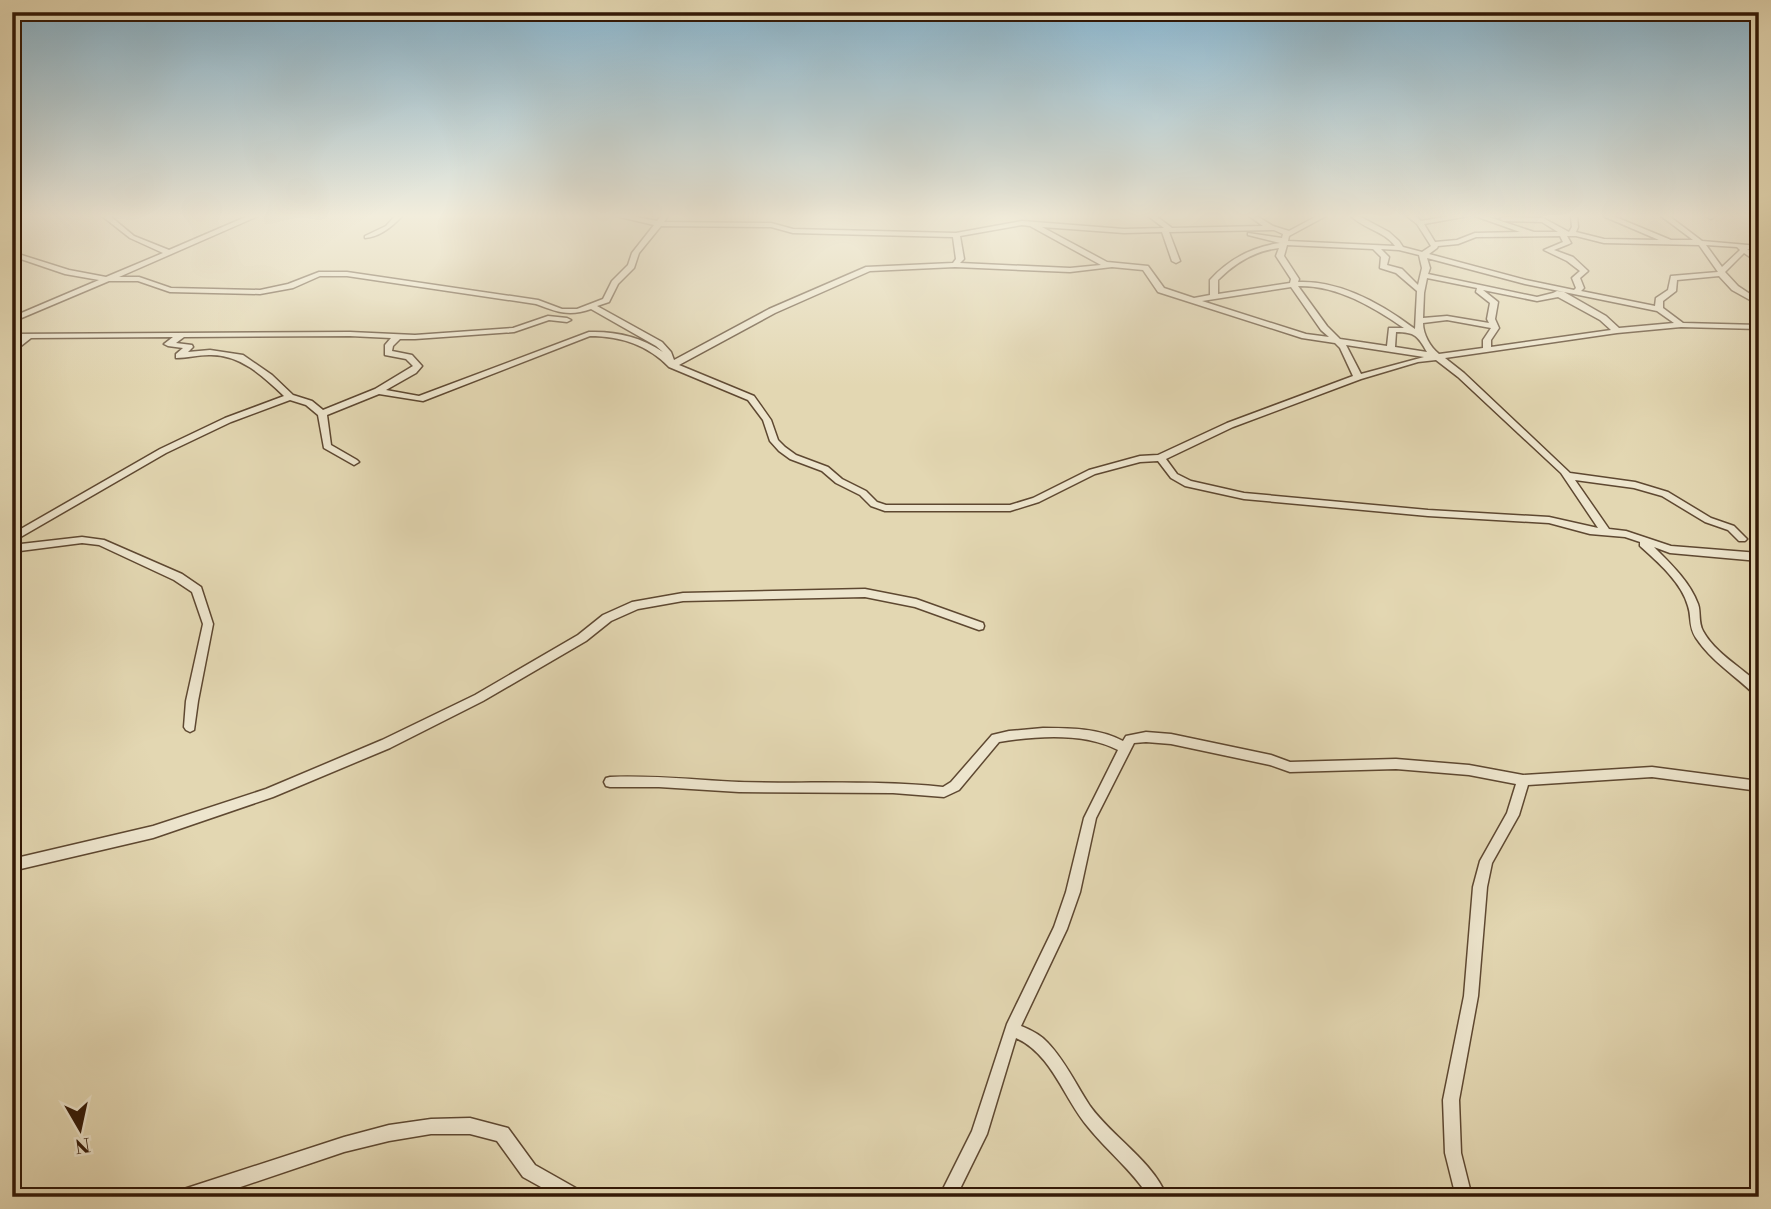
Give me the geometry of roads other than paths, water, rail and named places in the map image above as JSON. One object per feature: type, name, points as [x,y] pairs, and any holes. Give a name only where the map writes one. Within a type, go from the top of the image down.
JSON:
[{"type":"street","points":[[80,272],[106,279],[139,279],[170,290],[249,292],[290,286],[320,274],[352,275],[538,302],[573,325]]},
{"type":"street","points":[[12,320],[121,272]]},
{"type":"street","points":[[378,391],[420,399],[533,358],[610,295],[615,283],[625,272]]},
{"type":"street","points":[[672,365],[772,311],[861,272]]},
{"type":"street","points":[[1147,272],[1161,290],[1305,336],[1437,357]]},
{"type":"street","points":[[1214,297],[1214,280],[1222,272]]},
{"type":"street","points":[[1291,272],[1304,302],[1344,347],[1358,377]]},
{"type":"street","points":[[1401,272],[1421,291]]},
{"type":"street","points":[[1489,272],[1561,294],[1603,318],[1617,331]]},
{"type":"street","points":[[1577,291],[1580,288],[1576,278],[1582,272]]},
{"type":"street","points":[[1659,309],[1659,300],[1672,291],[1674,278],[1722,273],[1735,288],[1759,303]]},
{"type":"street","points":[[1421,337],[1421,291],[1425,275],[1538,299],[1561,294]]},
{"type":"street","points":[[1525,282],[1659,309],[1681,325]]},
{"type":"street","points":[[1192,300],[1310,283],[1364,300],[1421,337],[1437,357],[1461,375],[1569,476],[1605,531]]},
{"type":"street","points":[[1477,288],[1493,300],[1491,321],[1495,326]]},
{"type":"street","points":[[593,307],[659,344],[667,352],[672,365]]},
{"type":"street","points":[[12,336],[350,334],[397,337],[514,330],[542,318],[617,336],[656,350],[672,365],[751,397],[767,420],[774,441],[782,449],[793,457],[825,469],[839,481],[863,493],[874,504],[885,508],[1010,508],[1045,496],[1092,472],[1140,459],[1160,457],[1230,425],[1358,377],[1417,360],[1617,331],[1681,325],[1759,327]]},
{"type":"street","points":[[1420,321],[1447,318],[1495,326]]},
{"type":"street","points":[[1486,350],[1487,340],[1495,326]]},
{"type":"street","points":[[1391,348],[1392,330],[1412,330]]},
{"type":"street","points":[[12,351],[29,336]]},
{"type":"street","points":[[181,336],[168,344],[189,347],[179,356],[210,352],[240,357],[269,377],[290,397],[309,403],[323,414],[327,446],[354,462]]},
{"type":"street","points":[[323,414],[378,391],[418,366],[410,356],[388,353],[389,345],[397,337]]},
{"type":"street","points":[[12,539],[163,451],[228,420],[290,397]]},
{"type":"street","points":[[1160,457],[1174,476],[1188,484],[1244,496],[1428,513],[1549,520],[1626,534],[1670,549],[1759,557]]},
{"type":"street","points":[[1569,476],[1635,485],[1665,494],[1708,520],[1731,528],[1742,539]]},
{"type":"street","points":[[12,549],[82,540],[101,542],[178,577],[197,590],[208,624],[192,701],[190,727]]},
{"type":"street","points":[[1640,540],[1663,563],[1690,599],[1694,608],[1692,621],[1702,638],[1759,692]]},
{"type":"street","points":[[12,865],[152,832],[269,793],[427,725],[582,638],[607,618],[654,600],[865,593],[916,603],[979,626]]},
{"type":"street","points":[[610,782],[657,781],[743,787],[845,786],[944,792],[955,786],[996,738],[1031,733],[1090,736],[1117,742],[1124,747]]},
{"type":"street","points":[[947,1197],[979,1134],[1012,1029],[1060,929],[1073,892],[1090,818],[1124,747],[1132,738],[1157,737],[1251,755],[1290,767],[1396,764],[1469,770],[1523,780],[1652,772],[1759,786]]},
{"type":"street","points":[[1464,1197],[1453,1153],[1451,1100],[1471,996],[1480,887],[1496,840],[1513,816],[1523,780]]},
{"type":"street","points":[[1012,1029],[1032,1036],[1045,1050],[1095,1124],[1137,1163],[1159,1197]]},
{"type":"street","points":[[184,1197],[396,1131],[459,1125],[502,1134],[537,1178],[575,1197]]}]
